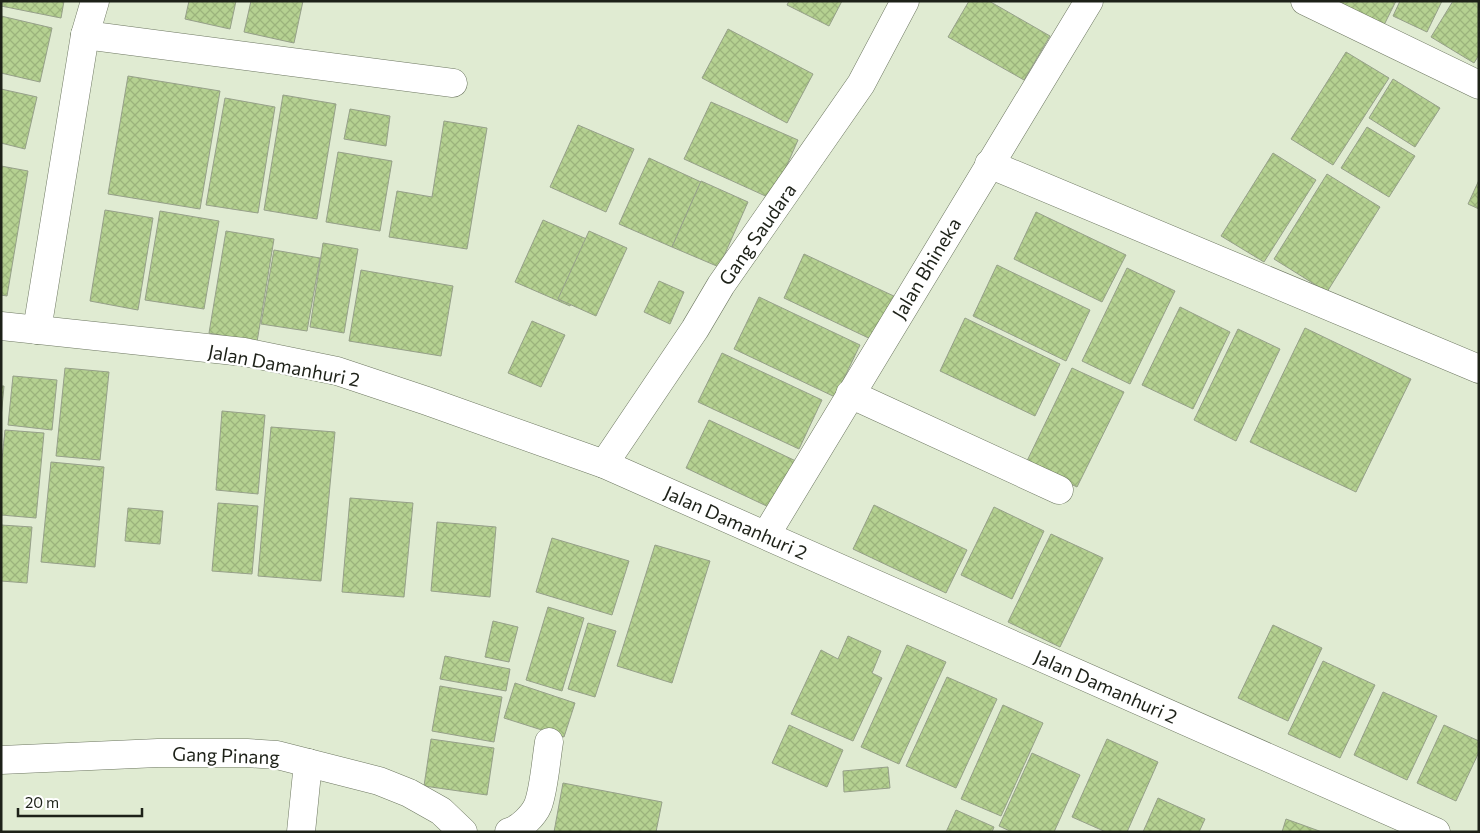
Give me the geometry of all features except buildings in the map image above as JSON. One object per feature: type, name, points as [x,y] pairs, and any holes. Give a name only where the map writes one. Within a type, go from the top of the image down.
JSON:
[{"type":"street","points":[[36,330],[85,35],[94,1]]},
{"type":"street","name":"Gang Saudara","points":[[604,464],[689,337],[721,284],[861,84],[905,1]]},
{"type":"street","name":"Jalan Bhineka","points":[[766,535],[1088,1]]},
{"type":"street","points":[[1305,1],[1479,85]]},
{"type":"street","points":[[85,35],[453,83]]},
{"type":"street","points":[[989,164],[1479,369]]},
{"type":"street","name":"Jalan Damanhuri 2","points":[[1,326],[244,352],[337,371],[426,401],[604,464],[766,535],[1405,826],[1436,832]]},
{"type":"street","points":[[850,394],[1059,490]]},
{"type":"street","points":[[509,832],[530,816],[538,805],[549,742]]},
{"type":"street","name":"Gang Pinang","points":[[1,760],[158,753],[248,753],[277,755],[378,780],[409,793],[441,811],[464,832]]},
{"type":"street","points":[[301,832],[308,762]]}]
